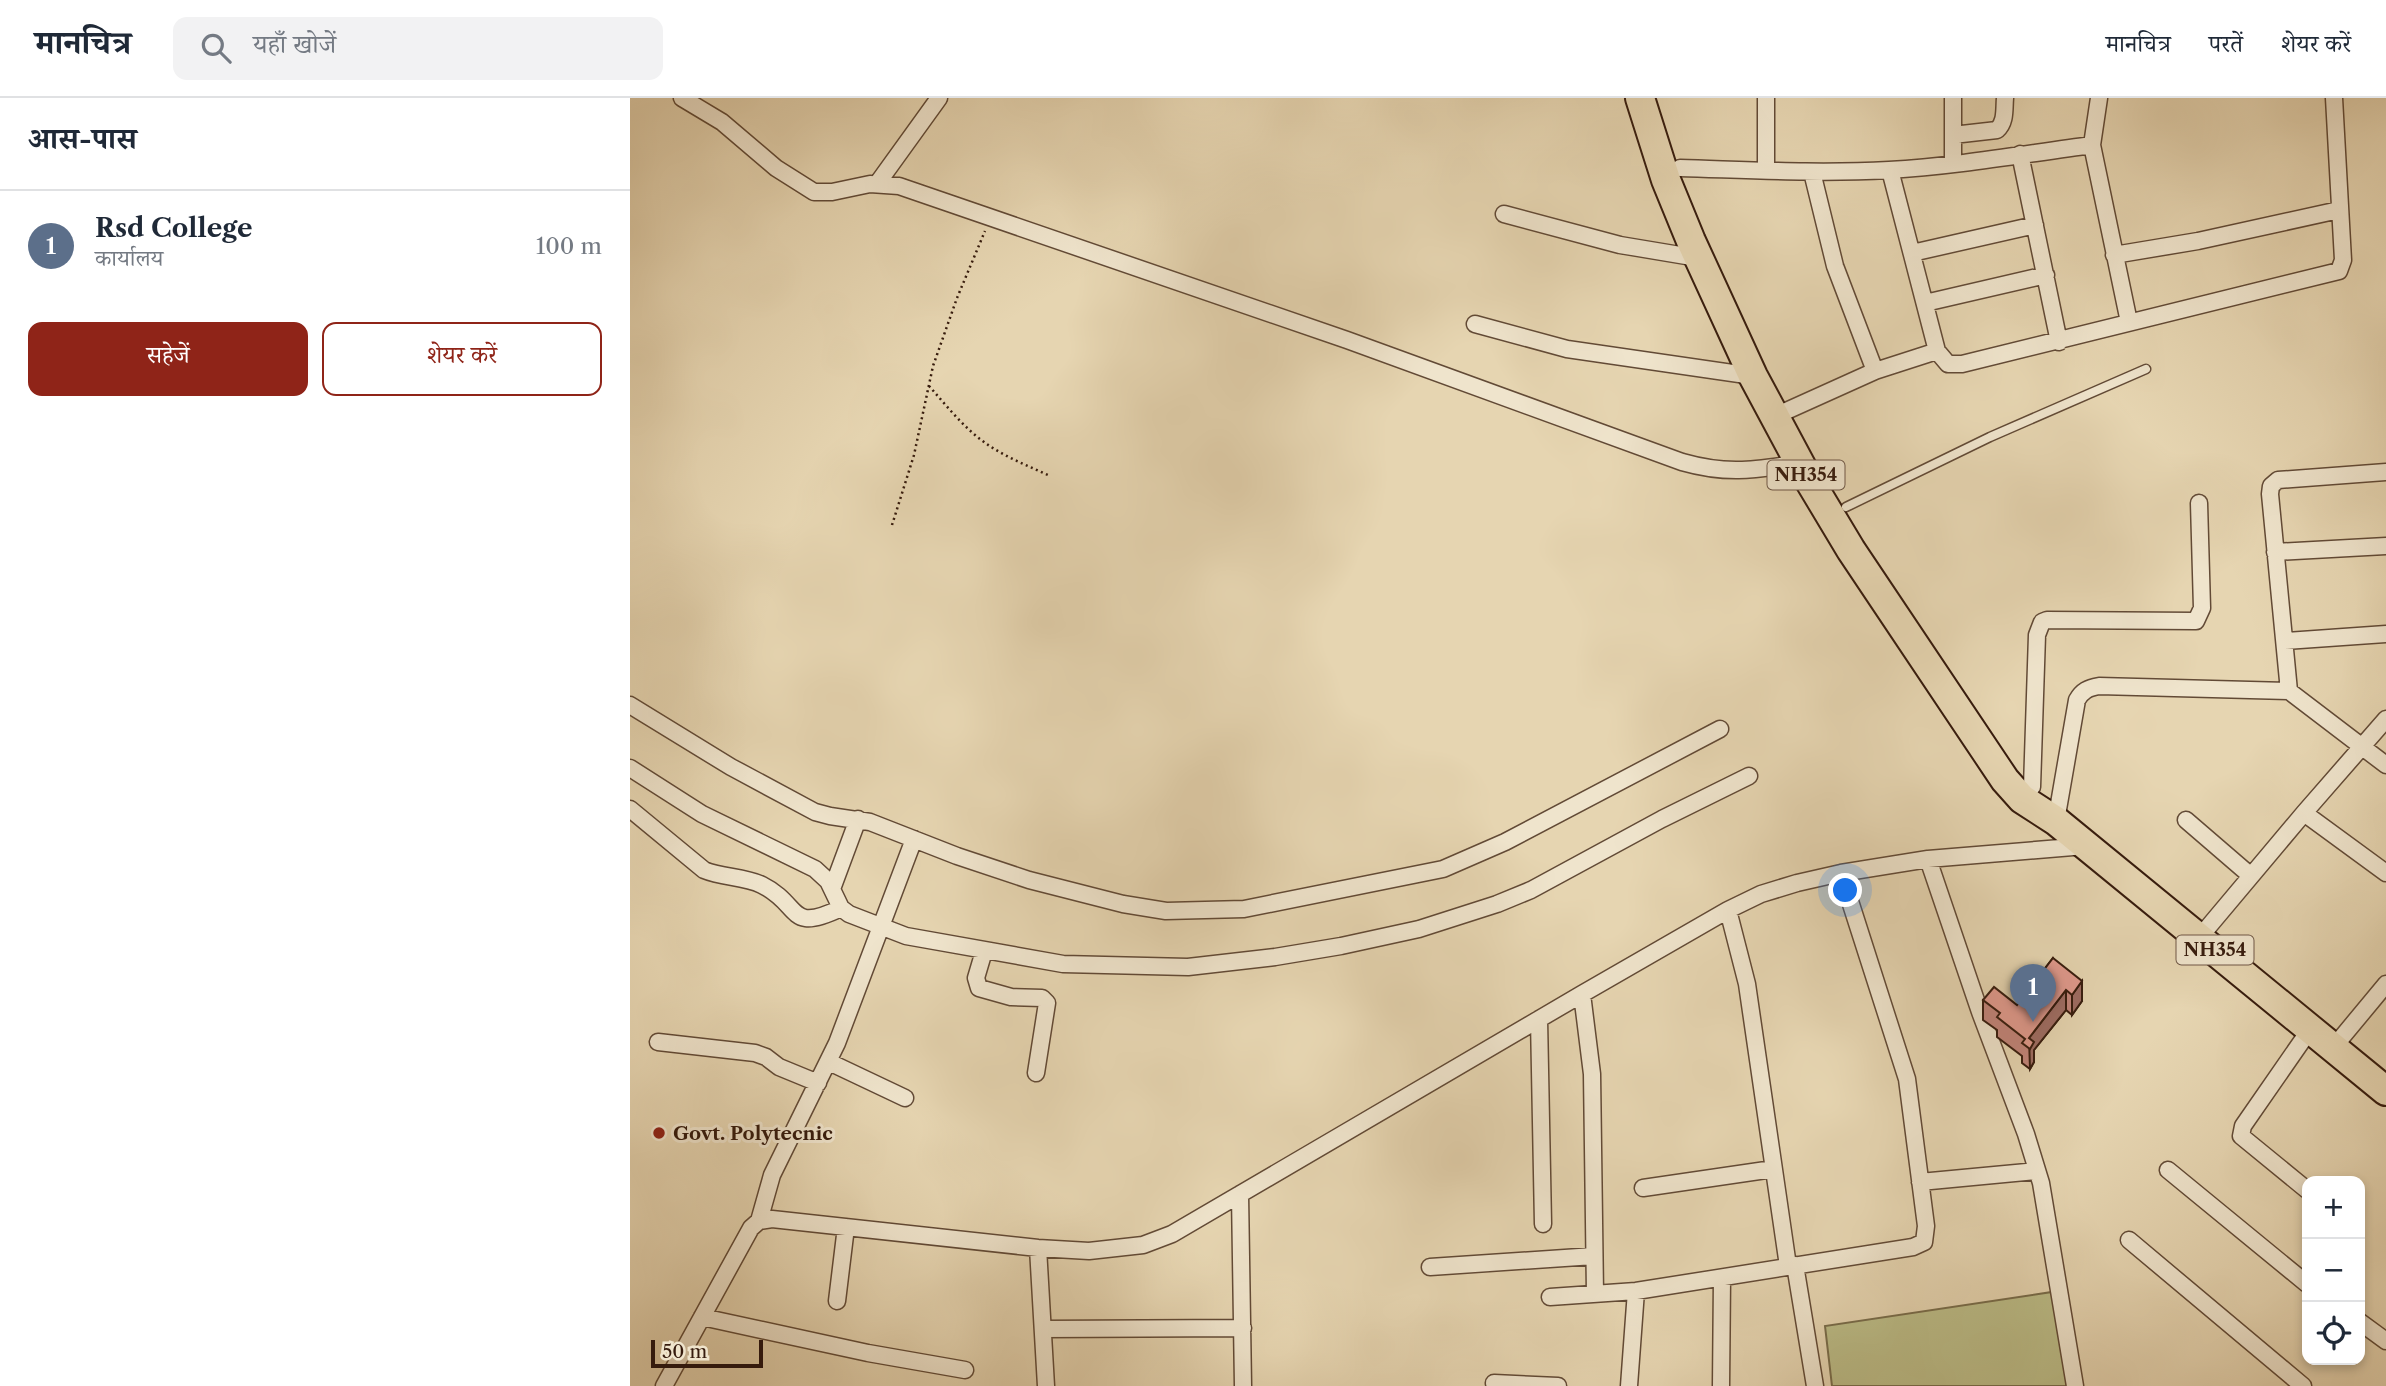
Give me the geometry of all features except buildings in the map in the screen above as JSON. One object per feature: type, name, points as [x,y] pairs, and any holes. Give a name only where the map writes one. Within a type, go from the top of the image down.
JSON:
[{"type":"highway","name":"NH354","points":[[1640,98],[1666,180],[1698,258],[1753,376],[1783,412],[2043,807],[2085,846],[2386,1091]]},
{"type":"highway","name":"NH354","points":[[1659,98],[1680,168],[1783,412],[1800,463],[1851,550],[2005,780],[2022,799],[2043,807]]},
{"type":"street","points":[[682,98],[722,122],[776,168],[814,192],[824,193],[877,184],[899,186],[1335,336],[1707,469],[1741,472],[1800,463]]},
{"type":"street","points":[[877,184],[939,98]]},
{"type":"street","points":[[1766,98],[1766,170]]},
{"type":"street","points":[[1953,98],[1953,164]]},
{"type":"street","points":[[1954,135],[1997,130],[2004,118],[2005,98]]},
{"type":"street","points":[[2099,98],[2092,145],[2129,322]]},
{"type":"street","points":[[1890,170],[1937,351],[1953,366],[2339,271],[2343,260],[2334,98]]},
{"type":"street","points":[[1680,168],[1812,172],[1890,170],[2092,145]]},
{"type":"street","points":[[2020,154],[2059,342]]},
{"type":"street","points":[[1812,172],[1835,265],[1875,371]]},
{"type":"street","points":[[2114,255],[2198,241],[2339,210]]},
{"type":"street","points":[[1504,214],[1620,245],[1698,258]]},
{"type":"street","points":[[1912,253],[2035,225]]},
{"type":"street","points":[[1925,303],[2046,275]]},
{"type":"street","points":[[1475,324],[1567,349],[1753,376]]},
{"type":"street","points":[[1783,412],[1875,371],[1937,351]]},
{"type":"street","points":[[2289,691],[2270,494],[2274,482],[2386,472]]},
{"type":"street","points":[[2043,807],[2037,635],[2042,622],[2196,621],[2202,608],[2199,503]]},
{"type":"street","points":[[2275,552],[2386,547]]},
{"type":"street","points":[[2285,640],[2386,634]]},
{"type":"street","points":[[2043,807],[2077,700],[2089,688],[2099,686],[2289,691],[2386,765]]},
{"type":"street","points":[[630,705],[731,767],[798,804],[830,816],[870,822],[1029,880],[1123,904],[1166,911],[1244,909],[1443,869],[1505,842],[1720,729]]},
{"type":"street","points":[[2199,938],[2386,719]]},
{"type":"street","points":[[630,768],[713,821],[815,869],[828,881],[841,908],[883,928],[906,936],[1063,964],[1188,967],[1341,946],[1419,929],[1497,904],[1531,890],[1662,819],[1749,776]]},
{"type":"street","points":[[630,809],[704,870],[762,885],[803,919],[817,919],[841,908]]},
{"type":"street","points":[[2304,813],[2386,873]]},
{"type":"street","points":[[832,889],[858,819]]},
{"type":"street","points":[[2186,820],[2251,876]]},
{"type":"street","points":[[759,1221],[772,1175],[829,1062],[883,928],[914,839]]},
{"type":"street","points":[[664,1386],[751,1228],[759,1221],[772,1219],[1038,1248],[1089,1251],[1143,1245],[1172,1234],[1582,994],[1728,910],[1761,894],[1841,873],[1928,859],[2085,846]]},
{"type":"street","points":[[1928,859],[2041,1183],[2075,1386]]},
{"type":"street","points":[[1550,1297],[1636,1291],[1919,1246],[1924,1242],[1926,1235],[1907,1079],[1841,873]]},
{"type":"street","points":[[1728,910],[1747,984],[1773,1169],[1815,1386]]},
{"type":"street","points":[[984,951],[976,978],[979,988],[1011,997],[1042,998],[1047,1003],[1036,1073]]},
{"type":"street","points":[[2333,1048],[2386,984]]},
{"type":"street","points":[[1582,994],[1592,1074],[1595,1294]]},
{"type":"street","points":[[1539,1019],[1543,1224]]},
{"type":"street","points":[[2302,1186],[2241,1136],[2243,1126],[2311,1028]]},
{"type":"street","points":[[658,1042],[755,1053],[779,1067],[818,1083]]},
{"type":"street","points":[[829,1062],[905,1098]]},
{"type":"street","points":[[1643,1188],[1773,1169]]},
{"type":"street","points":[[2168,1170],[2302,1280]]},
{"type":"street","points":[[1920,1182],[2037,1171]]},
{"type":"street","points":[[1240,1194],[1243,1386]]},
{"type":"street","points":[[837,1301],[846,1227]]},
{"type":"street","points":[[2129,1240],[2304,1386]]},
{"type":"street","points":[[1038,1248],[1046,1386]]},
{"type":"street","points":[[1430,1267],[1594,1256]]},
{"type":"street","points":[[1721,1386],[1722,1278]]},
{"type":"street","points":[[1629,1386],[1636,1291]]},
{"type":"street","points":[[702,1317],[858,1351],[965,1370]]},
{"type":"street","points":[[2365,1326],[2386,1341]]},
{"type":"street","points":[[1044,1329],[1243,1328]]},
{"type":"street","points":[[1494,1383],[1558,1386]]},
{"type":"lane","points":[[1846,507],[1990,437],[2146,369]]},
{"type":"path","points":[[892,525],[914,455],[942,340],[990,218]]},
{"type":"path","points":[[929,386],[983,441],[1003,454],[1048,475]]},
{"type":"green space","points":[[2052,1292],[2067,1386],[1832,1386],[1825,1326]]},
{"type":"place","name":"Rsd College","points":[[2033,1022]]},
{"type":"place","name":"Govt. Polytecnic","points":[[659,1133]]}]
